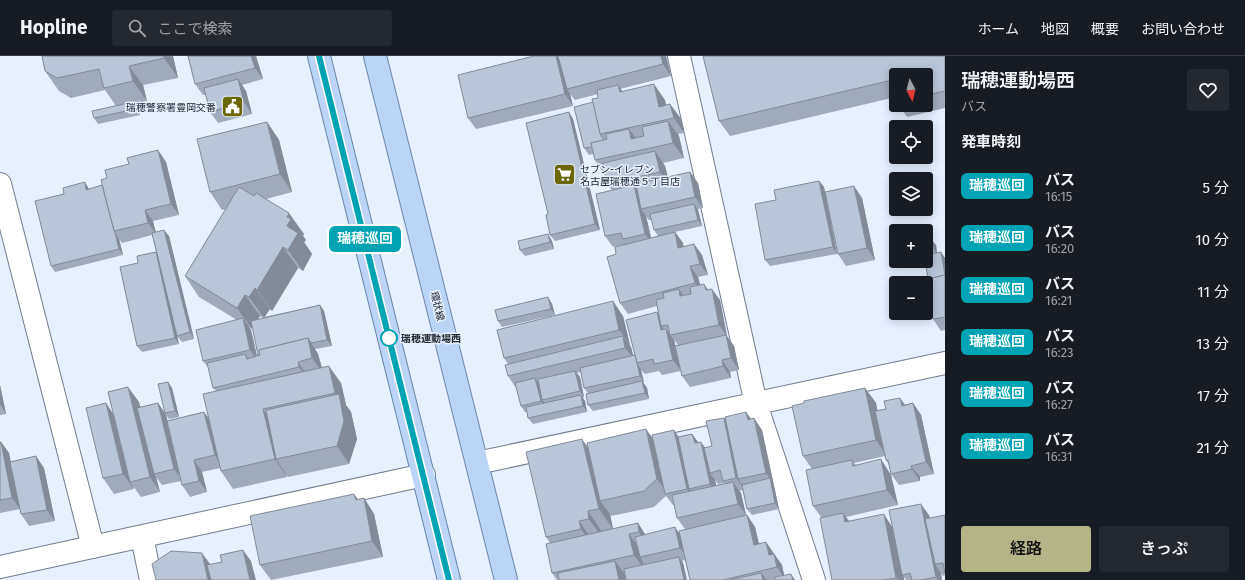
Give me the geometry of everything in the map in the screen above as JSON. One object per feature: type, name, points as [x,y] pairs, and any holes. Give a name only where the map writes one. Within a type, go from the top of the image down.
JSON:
[{"type":"main road","points":[[319,56],[449,580]]},
{"type":"main road","name":"環状線","points":[[375,56],[506,580]]},
{"type":"street","points":[[679,56],[756,404],[814,580]]},
{"type":"street","points":[[0,184],[93,547]]},
{"type":"street","points":[[477,463],[945,363]]},
{"type":"street","points":[[0,567],[424,475]]},
{"type":"street","points":[[142,537],[151,580]]},
{"type":"building","points":[[42,56],[164,56],[164,58],[129,66],[133,81],[104,88],[99,69],[57,78],[45,71]]},
{"type":"building","points":[[188,56],[251,56],[255,68],[195,84]]},
{"type":"building","points":[[534,56],[556,56],[565,94],[468,118],[458,75]]},
{"type":"building","points":[[558,56],[661,56],[663,64],[567,89]]},
{"type":"building","points":[[703,56],[945,56],[945,91],[933,94],[933,68],[889,68],[889,81],[719,121]]},
{"type":"building","points":[[238,79],[244,102],[210,112],[204,88]]},
{"type":"building","points":[[654,84],[659,107],[670,104],[674,118],[600,134],[592,99],[598,98],[597,90],[618,85],[620,92]]},
{"type":"building","points":[[133,102],[135,109],[94,118],[92,111]]},
{"type":"building","points":[[593,102],[600,134],[604,140],[591,143],[592,147],[584,148],[574,107]]},
{"type":"building","name":"セブン-イレブン 名古屋瑞穂通５丁目店","points":[[569,112],[595,224],[550,235],[546,215],[548,214],[526,123]]},
{"type":"building","points":[[668,121],[673,143],[595,160],[591,143],[607,139],[606,134],[629,129],[631,139],[644,136],[642,127]]},
{"type":"building","points":[[267,122],[280,174],[210,192],[197,139]]},
{"type":"building","points":[[158,150],[171,204],[145,210],[148,223],[114,231],[101,180],[107,178],[105,170],[129,164],[127,158]]},
{"type":"building","points":[[655,151],[660,172],[607,184],[603,163]]},
{"type":"building","points":[[690,172],[695,197],[641,209],[636,184]]},
{"type":"building","points":[[819,181],[833,247],[765,260],[755,204],[776,200],[774,190]]},
{"type":"building","points":[[85,182],[86,190],[102,185],[119,249],[51,266],[35,201],[64,194],[63,188]]},
{"type":"building","points":[[634,185],[645,234],[623,239],[621,233],[605,236],[596,194]]},
{"type":"building","points":[[854,186],[867,248],[838,254],[825,192]]},
{"type":"building","points":[[239,187],[254,196],[256,193],[289,213],[287,217],[291,219],[287,226],[298,233],[288,250],[283,247],[257,290],[255,288],[249,297],[245,295],[237,308],[185,276]]},
{"type":"building","points":[[694,204],[698,220],[654,230],[650,214]]},
{"type":"building","points":[[164,230],[190,332],[177,336],[152,233]]},
{"type":"building","points":[[675,232],[678,248],[694,244],[700,264],[690,266],[695,283],[620,303],[607,257],[616,254],[615,247]]},
{"type":"building","points":[[548,234],[550,242],[520,250],[518,241]]},
{"type":"building","points":[[156,252],[175,338],[137,346],[120,267],[138,263],[137,256]]},
{"type":"building","points":[[941,252],[945,275],[933,278],[933,276],[928,276],[926,268],[933,268],[933,254]]},
{"type":"building","points":[[945,275],[945,317],[933,319],[933,278]]},
{"type":"building","points":[[704,284],[706,290],[712,289],[719,325],[670,335],[668,325],[661,326],[656,300],[664,298],[663,293],[679,289],[680,296],[691,294],[690,287]]},
{"type":"building","points":[[548,297],[551,309],[498,321],[495,310]]},
{"type":"building","points":[[613,301],[619,330],[504,358],[497,330]]},
{"type":"building","points":[[320,305],[327,340],[311,343],[308,338],[259,350],[260,354],[258,355],[251,321]]},
{"type":"building","points":[[657,312],[661,330],[666,329],[673,360],[654,364],[653,359],[637,363],[626,320]]},
{"type":"building","points":[[243,318],[250,350],[203,361],[196,330]]},
{"type":"building","points":[[726,335],[731,358],[722,360],[723,366],[682,376],[675,346]]},
{"type":"building","points":[[623,336],[625,348],[508,376],[505,365]]},
{"type":"building","points":[[308,338],[312,358],[298,362],[299,367],[213,388],[207,363],[245,354],[247,359],[260,355],[259,350]]},
{"type":"building","points":[[635,355],[640,376],[584,388],[580,368]]},
{"type":"building","points":[[329,366],[335,393],[263,409],[275,459],[221,471],[203,394]]},
{"type":"building","points":[[575,371],[580,391],[542,400],[538,379]]},
{"type":"building","points":[[535,378],[541,401],[521,406],[515,383]]},
{"type":"building","points":[[642,381],[645,393],[588,405],[586,394]]},
{"type":"building","points":[[168,382],[175,411],[165,413],[158,384]]},
{"type":"building","points":[[128,387],[150,477],[130,482],[108,392]]},
{"type":"building","points":[[865,388],[876,440],[803,456],[792,406],[804,403],[804,401]]},
{"type":"building","points":[[339,394],[344,421],[337,446],[276,459],[266,410]]},
{"type":"building","points":[[581,395],[583,406],[528,418],[526,407]]},
{"type":"building","points":[[900,398],[902,406],[913,403],[926,462],[911,466],[912,469],[891,474],[888,460],[886,460],[875,411],[886,409],[884,401]]},
{"type":"building","points":[[106,403],[123,474],[103,478],[86,408]]},
{"type":"building","points":[[158,403],[174,469],[154,474],[137,408]]},
{"type":"building","points":[[204,412],[215,455],[194,460],[199,481],[182,485],[167,421]]},
{"type":"building","points":[[746,412],[748,420],[754,418],[766,473],[738,479],[725,417]]},
{"type":"building","points":[[724,418],[736,478],[723,481],[720,470],[710,473],[704,448],[712,446],[706,421]]},
{"type":"building","points":[[646,429],[657,479],[644,491],[600,501],[587,443]]},
{"type":"building","points":[[674,430],[687,489],[665,494],[652,435]]},
{"type":"building","points":[[692,434],[695,443],[701,442],[710,484],[689,489],[678,437]]},
{"type":"building","points":[[582,439],[599,509],[588,511],[589,519],[579,521],[581,529],[546,537],[526,452]]},
{"type":"building","points":[[0,442],[12,498],[0,500]]},
{"type":"building","points":[[36,456],[47,510],[21,514],[10,462]]},
{"type":"building","points":[[881,459],[887,490],[813,506],[806,470],[852,460],[853,466]]},
{"type":"building","points":[[770,478],[775,503],[747,509],[742,485]]},
{"type":"building","points":[[733,482],[738,504],[677,518],[672,495]]},
{"type":"building","points":[[354,494],[356,500],[364,498],[372,541],[260,565],[250,516]]},
{"type":"building","points":[[921,504],[936,577],[912,580],[910,573],[902,575],[889,510]]},
{"type":"building","points":[[843,513],[845,522],[884,514],[896,578],[884,580],[832,580],[820,518]]},
{"type":"building","points":[[747,515],[754,545],[766,542],[769,555],[774,554],[777,567],[723,580],[690,580],[679,531]]},
{"type":"building","points":[[945,515],[945,573],[943,563],[935,564],[925,519]]},
{"type":"building","points":[[638,523],[639,532],[629,534],[634,555],[552,573],[546,544]]},
{"type":"building","points":[[675,527],[680,548],[640,557],[635,537]]},
{"type":"building","points":[[243,550],[250,580],[211,580],[207,565],[222,562],[220,555]]},
{"type":"building","points":[[171,551],[202,553],[208,580],[156,580],[152,564]]},
{"type":"building","points":[[679,557],[684,580],[626,580],[624,569]]},
{"type":"building","points":[[615,561],[619,580],[559,580],[558,573]]},
{"type":"building","points":[[761,573],[763,580],[730,580]]},
{"type":"building","points":[[791,574],[793,580],[775,580],[775,577]]},
{"type":"bus line","name":"瑞穂巡回","points":[[319,56],[449,580]]},
{"type":"place","name":"瑞穂警察署豊岡交番","points":[[232,107]]},
{"type":"place","name":"セブン-イレブン 名古屋瑞穂通５丁目店","points":[[564,175]]},
{"type":"place","name":"瑞穂運動場西","points":[[389,338]]}]
